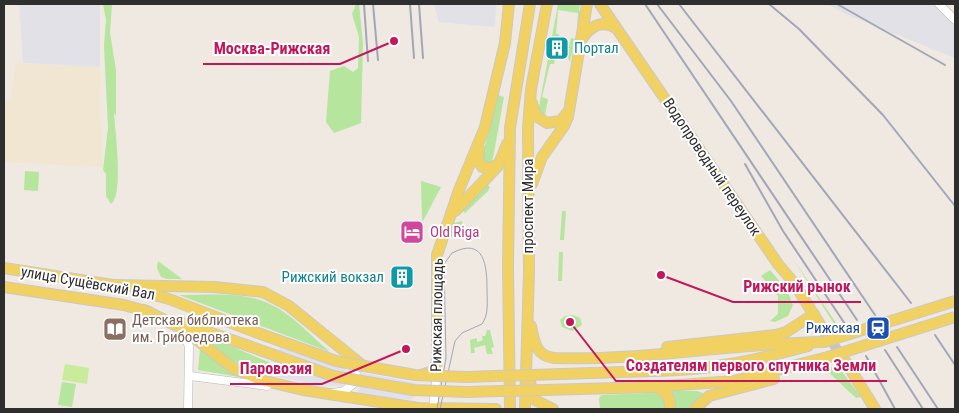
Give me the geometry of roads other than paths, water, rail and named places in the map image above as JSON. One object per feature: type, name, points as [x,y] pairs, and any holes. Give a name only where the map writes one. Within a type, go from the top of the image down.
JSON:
[{"type":"main road","points":[[449,220],[480,141],[506,43],[509,4]]},
{"type":"main road","name":"проспект Мира","points":[[510,409],[508,267],[510,128],[530,4]]},
{"type":"main road","name":"проспект Мира","points":[[525,409],[528,315],[528,128],[531,89],[547,4]]},
{"type":"main road","points":[[529,204],[535,173],[542,157],[566,123],[587,4]]},
{"type":"main road","name":"Водопроводный переулок","points":[[600,4],[778,264],[794,283],[824,330]]},
{"type":"main road","points":[[580,41],[597,25],[607,24],[618,29]]},
{"type":"main road","points":[[531,89],[536,116],[546,123],[561,122],[571,101]]},
{"type":"main road","points":[[449,220],[460,204],[494,171],[501,159],[510,128]]},
{"type":"main road","points":[[480,141],[478,159],[482,167],[491,168],[501,159]]},
{"type":"main road","name":"Рижская площадь","points":[[437,362],[436,268],[440,241],[449,220]]},
{"type":"main road","name":"улица Сущёвский Вал","points":[[4,268],[114,285],[169,299],[336,361],[414,374],[467,376],[695,370],[731,366],[824,342]]},
{"type":"main road","points":[[114,285],[232,288],[263,292],[289,306],[348,355],[368,368],[413,375],[428,374],[433,371],[437,362]]},
{"type":"main road","name":"улица Сущёвский Вал","points":[[4,287],[124,305],[144,310],[333,376],[413,390],[467,392],[652,387],[726,382],[803,364]]},
{"type":"main road","points":[[528,315],[538,351],[546,356],[560,358],[824,342],[955,301]]},
{"type":"main road","points":[[144,310],[172,322],[186,331],[224,363],[241,373],[302,390],[418,408],[496,409]]},
{"type":"main road","points":[[625,355],[659,348],[776,335],[786,332],[814,314]]},
{"type":"main road","points":[[695,409],[709,396],[784,375],[803,364],[955,318]]},
{"type":"main road","points":[[846,362],[875,409]]},
{"type":"main road","points":[[526,369],[536,400],[553,409]]},
{"type":"main road","points":[[652,387],[666,394],[670,403],[670,409]]},
{"type":"main road","points":[[701,409],[711,399],[733,390]]},
{"type":"street","points":[[939,4],[955,20]]},
{"type":"street","points":[[172,322],[184,333],[188,341],[190,376],[188,409]]},
{"type":"street","points":[[323,394],[344,391],[354,384],[355,371],[348,355]]},
{"type":"street","name":"Рижская площадь","points":[[433,408],[437,362]]},
{"type":"street","points":[[190,376],[302,390]]},
{"type":"tunnel","points":[[824,331],[844,359]]},
{"type":"tram line","points":[[437,409],[446,358],[444,264],[452,253],[471,248],[478,251],[485,264],[487,312],[482,324],[462,333],[455,341],[440,409]]},
{"type":"railway","points":[[364,4],[368,61]]},
{"type":"railway","points":[[373,4],[378,60]]},
{"type":"railway","points":[[410,4],[414,58]]},
{"type":"railway","points":[[419,4],[423,58]]},
{"type":"railway","points":[[645,4],[857,320]]},
{"type":"railway","points":[[657,4],[731,101],[875,315]]},
{"type":"railway","points":[[679,4],[911,303]]},
{"type":"railway","points":[[769,4],[799,29],[883,115],[955,206]]},
{"type":"railway","points":[[837,4],[945,65]]},
{"type":"railway","points":[[745,164],[783,231],[845,324]]},
{"type":"railway","points":[[935,335],[955,365]]},
{"type":"railway","points":[[897,347],[938,409]]},
{"type":"railway","points":[[885,350],[923,409]]},
{"type":"railway","points":[[866,356],[895,409]]},
{"type":"place","name":"Москва-Рижская","points":[[394,41]]},
{"type":"place","name":"Портал","points":[[557,48]]},
{"type":"place","name":"Old Riga","points":[[412,232]]},
{"type":"place","name":"Рижский рынок","points":[[661,275]]},
{"type":"place","name":"Рижский вокзал","points":[[402,277]]},
{"type":"place","name":"Создателям первого спутника Земли","points":[[570,322]]},
{"type":"place","name":"Рижская","points":[[878,328]]},
{"type":"place","name":"Детская библиотека им. Грибоедова","points":[[115,329]]},
{"type":"place","name":"Паровозия","points":[[406,349]]}]
